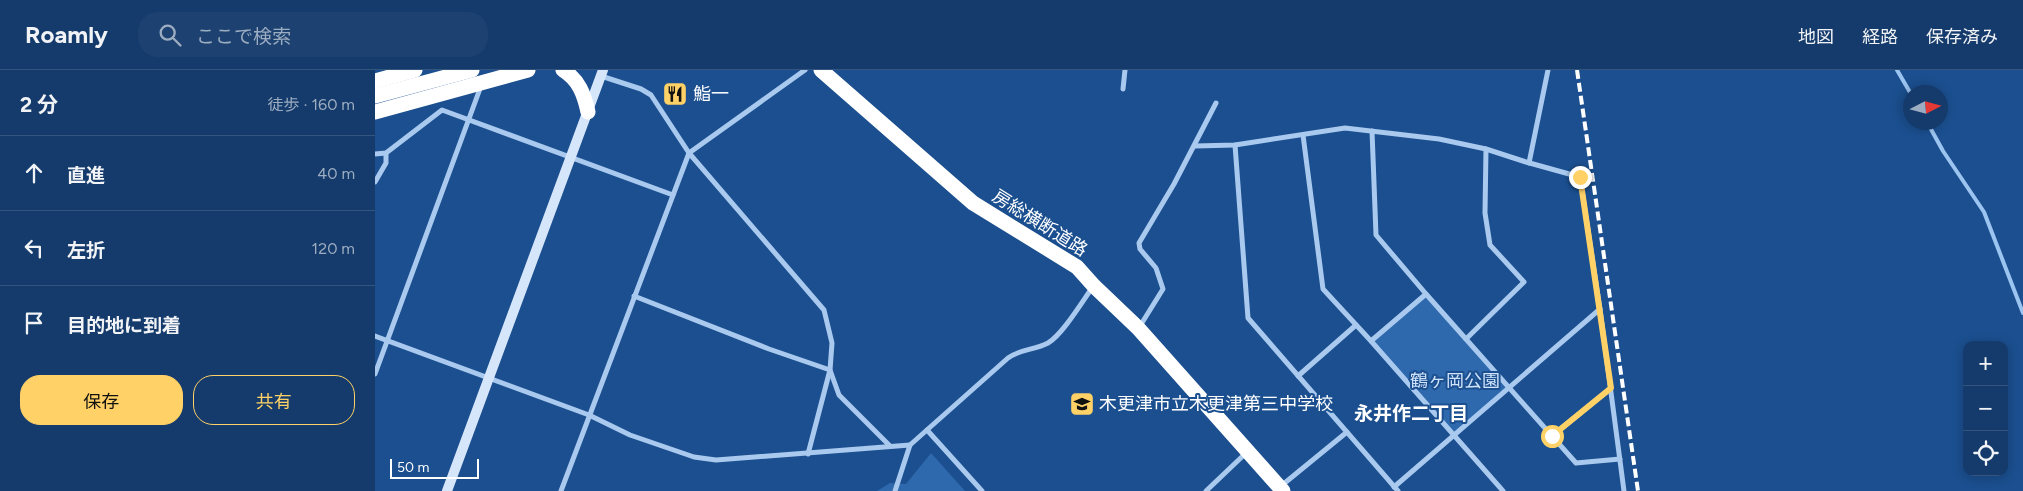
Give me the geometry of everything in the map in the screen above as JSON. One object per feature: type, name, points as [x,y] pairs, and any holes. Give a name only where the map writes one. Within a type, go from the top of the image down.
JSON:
[{"type":"highway","points":[[375,81],[415,70]]},
{"type":"highway","points":[[375,96],[480,76],[528,70]]},
{"type":"highway","points":[[563,70],[572,76],[579,85],[584,96],[587,112]]},
{"type":"highway","name":"房総横断道路","points":[[821,70],[973,203],[1077,267],[1094,286],[1139,328],[1281,489]]},
{"type":"highway","points":[[375,112],[480,76]]},
{"type":"street","points":[[561,491],[689,153],[805,70]]},
{"type":"street","points":[[1123,89],[1125,70]]},
{"type":"street","points":[[1529,163],[1547,70]]},
{"type":"street","points":[[447,491],[602,73],[651,95],[689,153],[824,310],[832,343],[831,370],[808,454]]},
{"type":"street","points":[[375,374],[468,118],[480,76]]},
{"type":"street","points":[[1139,328],[1163,289],[1156,268],[1140,249],[1139,243],[1195,146],[1216,103]]},
{"type":"street","points":[[375,154],[386,153],[442,110],[572,156],[673,195]]},
{"type":"street","points":[[1195,146],[1235,145],[1345,128],[1439,139],[1486,149],[1580,177],[1624,491]]},
{"type":"street","points":[[1372,131],[1376,235],[1576,463],[1620,459]]},
{"type":"street","points":[[1303,135],[1323,289],[1503,491]]},
{"type":"street","points":[[1235,145],[1248,318],[1396,489],[1454,435],[1600,309]]},
{"type":"street","points":[[1466,339],[1524,282],[1490,245],[1485,213],[1486,149]]},
{"type":"street","points":[[375,182],[386,163],[386,153]]},
{"type":"street","points":[[895,491],[910,445],[1015,352],[1048,343],[1059,332],[1094,286]]},
{"type":"street","points":[[1371,341],[1426,294]]},
{"type":"street","points":[[634,296],[769,349],[831,370]]},
{"type":"street","points":[[1298,376],[1356,325]]},
{"type":"street","points":[[375,336],[589,415],[631,435],[694,457],[716,460],[910,445]]},
{"type":"street","points":[[831,370],[839,395],[890,446]]},
{"type":"street","points":[[1552,436],[1611,388]]},
{"type":"street","points":[[927,430],[982,491]]},
{"type":"street","points":[[1281,489],[1347,432]]},
{"type":"street","points":[[1206,491],[1247,452]]},
{"type":"green space","name":"鶴ヶ岡公園","points":[[1426,294],[1509,388],[1454,435],[1371,341]]},
{"type":"green space","points":[[931,453],[965,491],[877,491],[890,483],[906,484]]},
{"type":"waterway","points":[[1897,70],[1906,85]]},
{"type":"waterway","points":[[1931,130],[1943,151],[1984,212],[2023,313]]},
{"type":"railway","points":[[1577,70],[1638,491]]},
{"type":"place","name":"鮨一","points":[[675,94]]},
{"type":"place","name":"木更津市立木更津第三中学校","points":[[1082,404]]},
{"type":"district","name":"永井作二丁目","points":[[1411,413]]},
{"type":"route","points":[[1552,436],[1611,388],[1580,177]]}]
